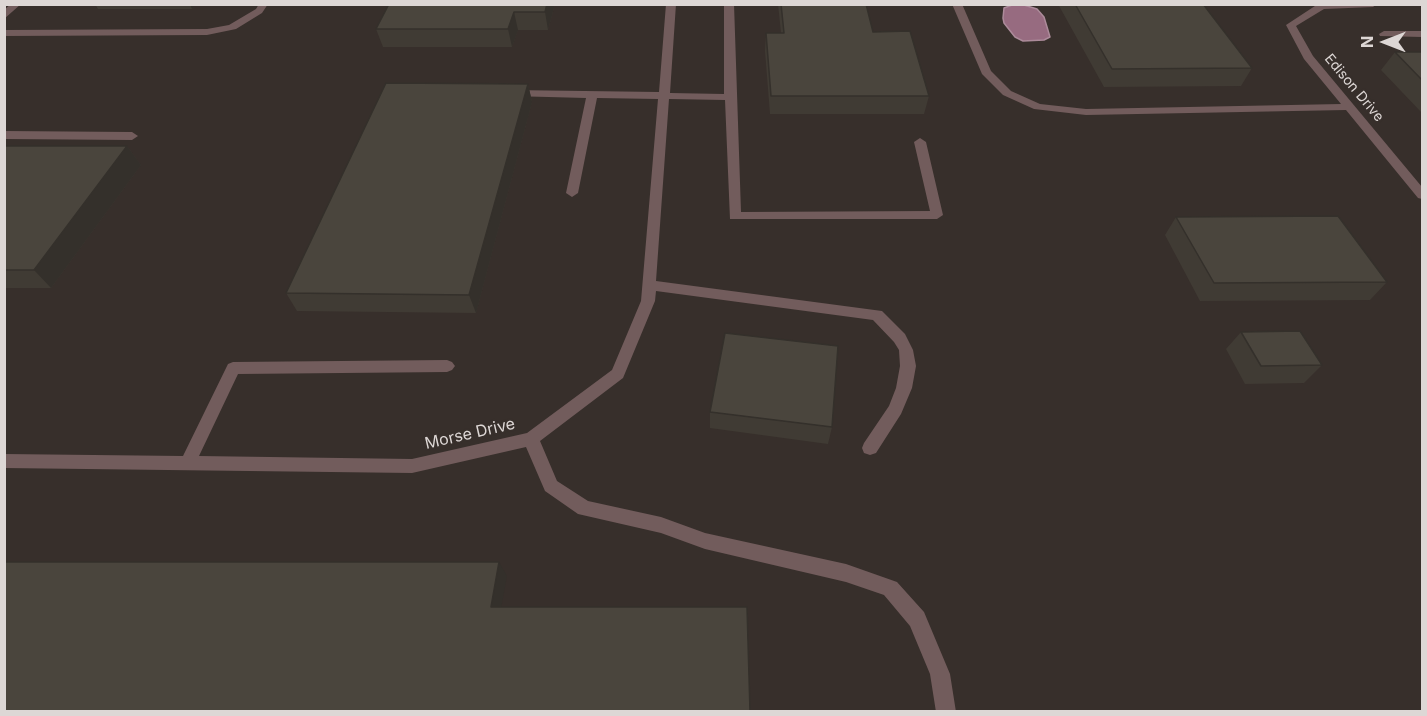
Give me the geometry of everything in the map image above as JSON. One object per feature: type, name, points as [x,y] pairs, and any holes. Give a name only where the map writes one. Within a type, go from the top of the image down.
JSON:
[{"type":"street","points":[[4,16],[17,4]]},
{"type":"street","points":[[4,33],[207,32],[232,27],[259,11],[264,4]]},
{"type":"street","name":"Morse Drive","points":[[4,461],[411,466],[531,439],[618,374],[648,301],[671,4]]},
{"type":"street","points":[[729,4],[735,216],[938,215],[920,142]]},
{"type":"street","points":[[957,4],[986,72],[1007,93],[1038,107],[1086,112],[1350,107]]},
{"type":"street","points":[[1322,5],[1373,4]]},
{"type":"street","name":"Edison Drive","points":[[1322,5],[1291,25],[1308,57],[1422,195]]},
{"type":"street","points":[[1384,34],[1422,34]]},
{"type":"street","points":[[499,92],[730,97]]},
{"type":"street","points":[[572,193],[592,95]]},
{"type":"street","points":[[4,135],[132,136]]},
{"type":"street","points":[[650,285],[877,315],[900,338],[906,350],[908,366],[904,388],[899,399],[870,448]]},
{"type":"street","points":[[188,463],[233,368],[447,366]]},
{"type":"street","points":[[531,439],[551,486],[584,508],[661,525],[705,541],[846,573],[890,588],[916,619],[940,674],[946,711]]},
{"type":"shaded area","points":[[1024,5],[1037,9],[1044,17],[1050,37],[1044,40],[1023,41],[1015,37],[1004,23],[1003,18],[1004,8]]},
{"type":"building","points":[[389,4],[547,4],[545,12],[514,12],[508,29],[376,29]]},
{"type":"building","points":[[781,4],[866,4],[873,32],[910,31],[929,96],[771,96],[766,33],[784,33]]},
{"type":"building","points":[[1075,4],[1203,4],[1252,68],[1112,69]]},
{"type":"building","points":[[1395,52],[1422,52],[1422,80]]},
{"type":"building","points":[[386,83],[528,84],[469,295],[286,293]]},
{"type":"building","points":[[4,146],[127,146],[34,270],[4,270]]},
{"type":"building","points":[[1338,216],[1387,282],[1214,283],[1176,217]]},
{"type":"building","points":[[1300,331],[1322,365],[1261,366],[1241,332]]},
{"type":"building","points":[[725,333],[838,346],[832,427],[710,412]]},
{"type":"building","points":[[4,562],[499,562],[491,607],[747,607],[750,711],[4,711]]}]
